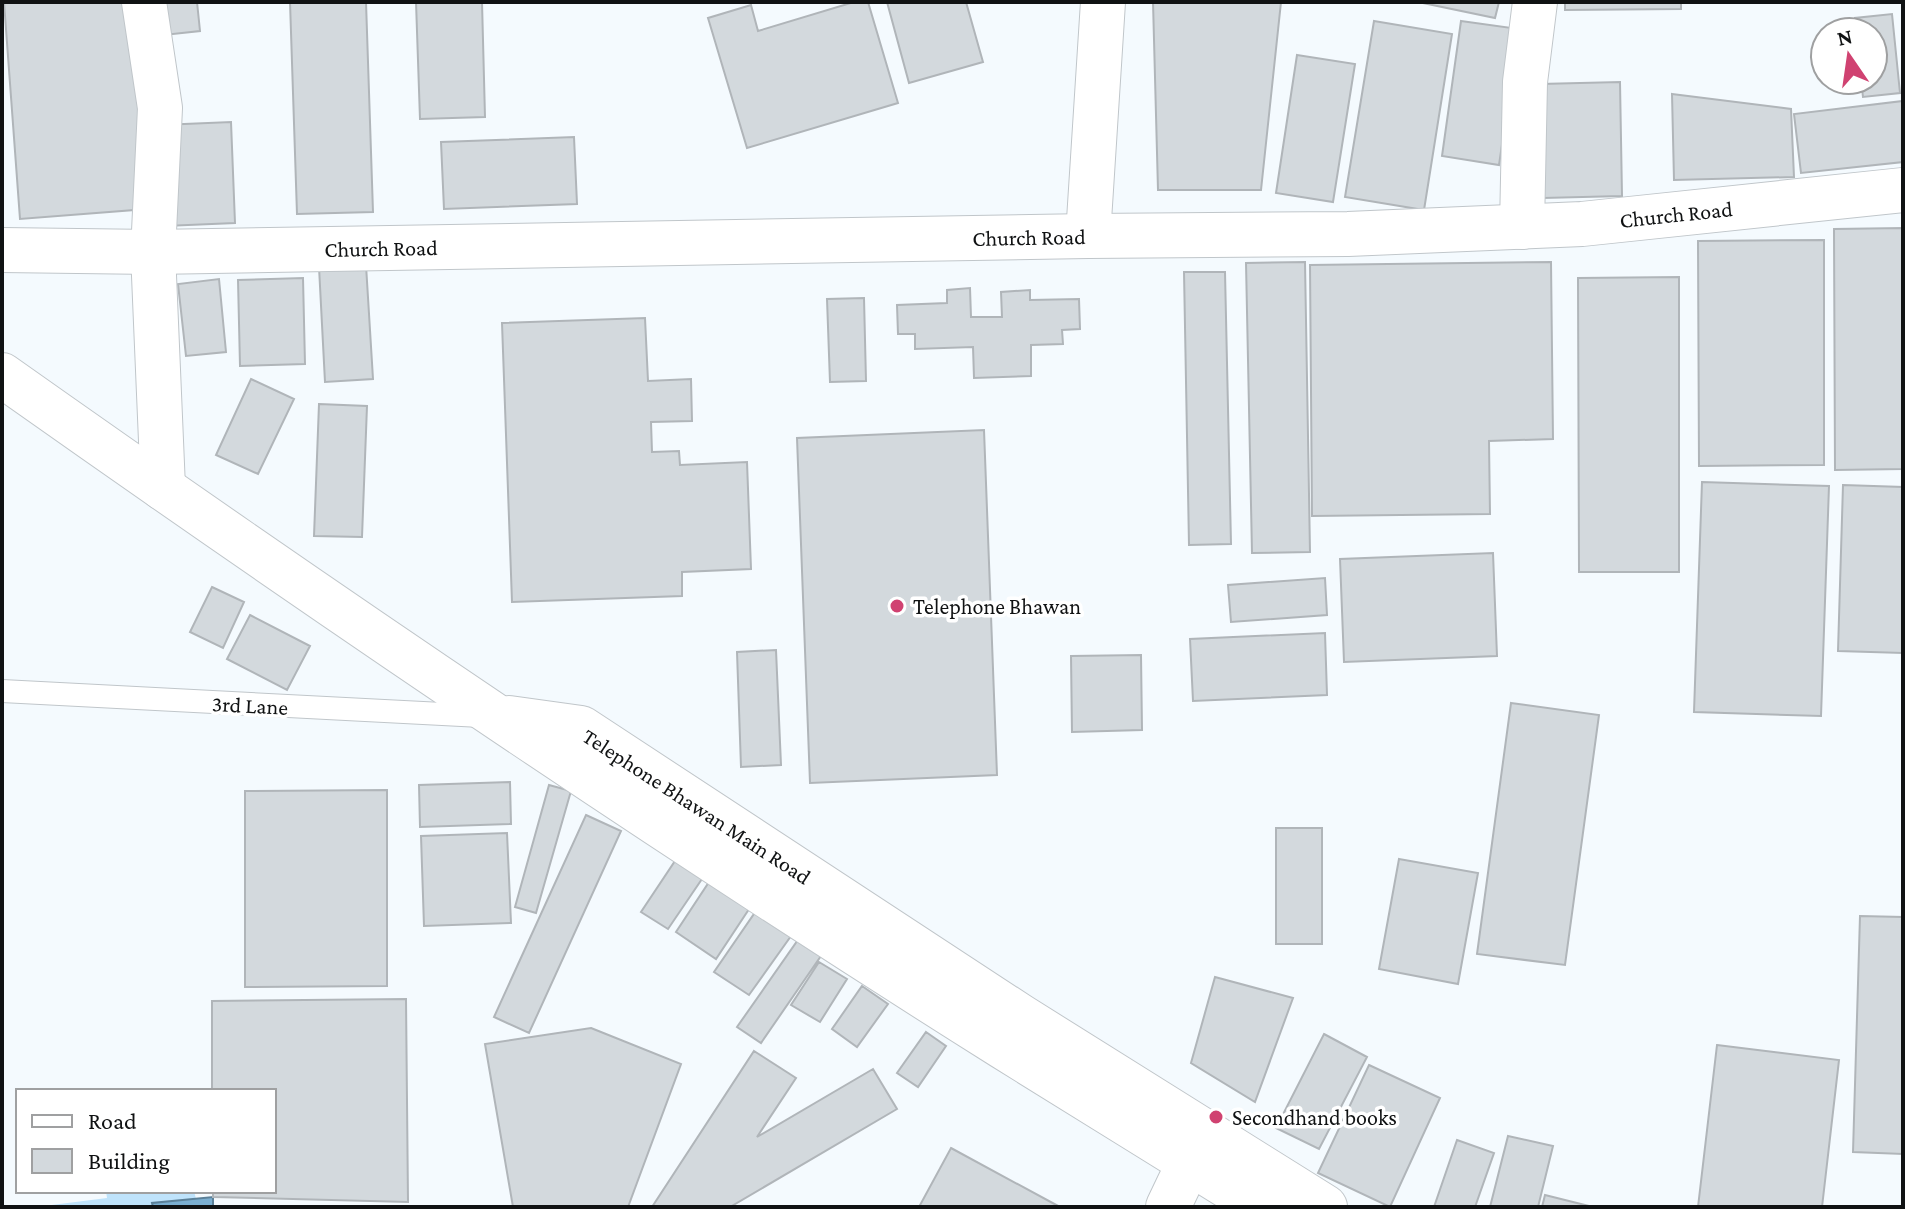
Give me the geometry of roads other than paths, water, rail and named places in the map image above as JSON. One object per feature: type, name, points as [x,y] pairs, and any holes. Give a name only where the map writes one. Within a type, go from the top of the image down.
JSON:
[{"type":"street","points":[[144,2],[160,108],[153,252],[163,488]]},
{"type":"street","points":[[1088,236],[1103,2]]},
{"type":"street","points":[[1522,227],[1525,82],[1535,2]]},
{"type":"street","name":"Church Road","points":[[2,250],[153,252],[1348,234],[1582,224],[1903,190]]},
{"type":"street","points":[[2,375],[498,716]]},
{"type":"street","name":"Telephone Bhawan Main Road","points":[[498,716],[1001,1045],[1261,1207]]},
{"type":"street","name":"Telephone Bhawan Main Road","points":[[498,716],[581,728],[1006,1007],[1325,1207]]},
{"type":"street","points":[[1168,1207],[1189,1163]]},
{"type":"lane","name":"3rd Lane","points":[[2,691],[498,716]]},
{"type":"place","name":"Telephone Bhawan","points":[[897,606]]},
{"type":"place","name":"Secondhand books","points":[[1216,1117]]}]
